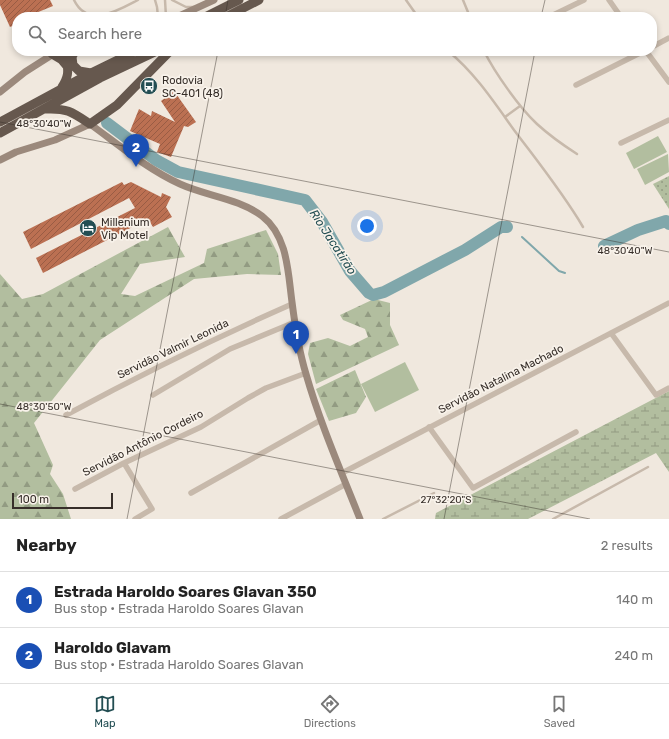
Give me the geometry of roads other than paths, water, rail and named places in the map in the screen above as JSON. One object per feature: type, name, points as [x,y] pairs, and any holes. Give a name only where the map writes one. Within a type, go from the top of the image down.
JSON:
[{"type":"highway","points":[[215,12],[239,0]]},
{"type":"highway","points":[[236,12],[259,0]]},
{"type":"highway","points":[[58,56],[68,68]]},
{"type":"highway","points":[[62,87],[66,81],[68,68],[67,56]]},
{"type":"highway","points":[[72,56],[73,65],[79,71],[91,73]]},
{"type":"highway","points":[[0,122],[62,87],[126,56]]},
{"type":"highway","points":[[0,133],[100,78],[146,56]]},
{"type":"highway","points":[[44,109],[64,109],[90,124],[117,105],[165,56]]},
{"type":"main road","points":[[188,12],[214,0]]},
{"type":"main road","points":[[0,92],[47,56]]},
{"type":"main road","points":[[71,133],[75,128],[78,116]]},
{"type":"main road","points":[[0,160],[16,152],[47,143],[90,124],[140,162],[180,184],[230,201],[262,216],[276,232],[284,249],[295,322],[306,373],[321,420],[360,519]]},
{"type":"street","points":[[559,12],[584,0]]},
{"type":"street","points":[[609,0],[617,12]]},
{"type":"street","points":[[657,44],[669,38]]},
{"type":"street","points":[[576,85],[635,56]]},
{"type":"street","points":[[649,56],[669,82]]},
{"type":"street","points":[[621,143],[669,120]]},
{"type":"street","name":"Servidão Natalina Machado","points":[[342,473],[669,303]]},
{"type":"street","name":"Servidão Valmir Leonida","points":[[66,415],[183,354],[292,304]]},
{"type":"street","points":[[153,396],[230,349],[295,322]]},
{"type":"street","points":[[611,333],[656,395],[669,388]]},
{"type":"street","name":"Servidão Antônio Cordeiro","points":[[75,489],[124,463],[201,427],[266,388],[306,373]]},
{"type":"street","points":[[191,493],[321,420]]},
{"type":"street","points":[[429,428],[473,488],[576,432]]},
{"type":"street","points":[[124,463],[152,509],[135,519]]},
{"type":"street","points":[[281,519],[346,484]]},
{"type":"lane","points":[[74,0],[77,7],[85,12]]},
{"type":"lane","points":[[114,12],[138,0]]},
{"type":"lane","points":[[155,0],[158,12]]},
{"type":"lane","points":[[165,0],[166,12]]},
{"type":"lane","points":[[172,0],[186,6],[200,7]]},
{"type":"lane","points":[[406,0],[414,12]]},
{"type":"lane","points":[[463,0],[468,12]]},
{"type":"lane","points":[[454,56],[464,65],[505,117],[562,194],[583,227]]},
{"type":"lane","points":[[487,56],[520,106],[536,124],[577,154]]},
{"type":"lane","points":[[505,117],[520,106]]},
{"type":"lane","points":[[553,519],[648,467]]},
{"type":"lane","points":[[383,519],[434,493]]},
{"type":"waterway","name":"Rio Jacatirão","points":[[107,123],[156,160],[178,172],[305,200],[322,222],[350,271],[369,293],[373,295],[384,292],[465,250],[501,227],[507,227]]},
{"type":"waterway","name":"Rio Jacatirão","points":[[604,246],[638,230],[666,221],[669,224]]},
{"type":"waterway","points":[[522,237],[559,271],[565,273]]},
{"type":"place","name":"Rodovia SC-401 (48)","points":[[149,86]]},
{"type":"place","name":"Haroldo Glavam","points":[[136,167]]},
{"type":"place","name":"Millenium Vip Motel","points":[[88,228]]},
{"type":"place","name":"Estrada Haroldo Soares Glavan 350","points":[[296,354]]}]
